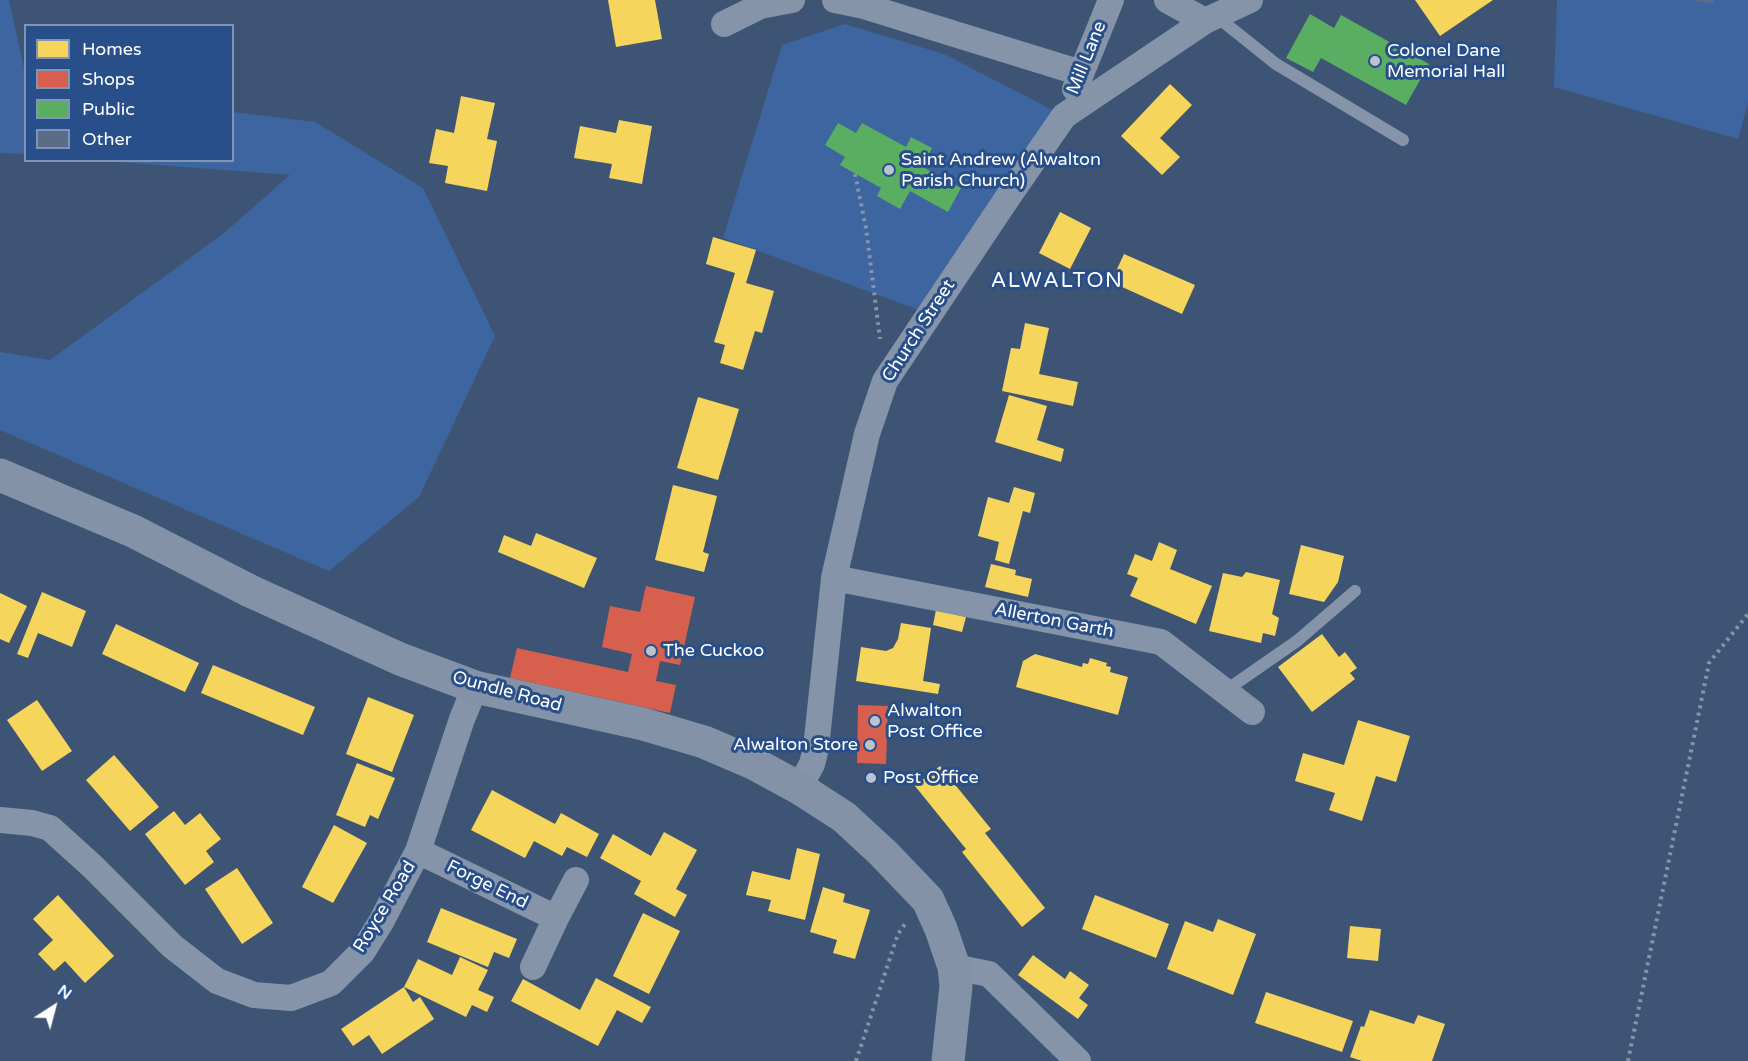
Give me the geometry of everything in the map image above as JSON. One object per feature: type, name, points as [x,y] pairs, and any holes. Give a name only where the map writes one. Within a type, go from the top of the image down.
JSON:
[{"type":"main road","name":"Oundle Road","points":[[0,475],[132,531],[250,591],[400,659],[475,687],[644,724],[704,742],[753,763],[799,788],[844,817],[922,892],[941,928],[954,967],[956,986],[949,1061]]},
{"type":"street","points":[[724,24],[760,6],[792,0]]},
{"type":"street","points":[[835,0],[864,6],[1081,73]]},
{"type":"street","name":"Mill Lane","points":[[1064,116],[1111,0]]},
{"type":"street","points":[[1167,0],[1210,19]]},
{"type":"street","name":"Church Street","points":[[799,788],[812,764],[816,748],[834,578],[867,434],[885,381],[1064,116],[1210,19],[1250,0]]},
{"type":"street","name":"Allerton Garth","points":[[834,578],[1161,642],[1252,712]]},
{"type":"street","name":"Royce Road","points":[[0,820],[32,823],[50,828],[92,866],[172,946],[217,981],[254,995],[291,998],[331,983],[363,951],[381,922],[418,851],[475,687]]},
{"type":"street","name":"Forge End","points":[[418,851],[556,918]]},
{"type":"street","points":[[533,967],[576,880]]},
{"type":"street","points":[[954,967],[989,974],[1078,1061]]},
{"type":"lane","points":[[1210,19],[1276,64],[1403,140]]},
{"type":"lane","points":[[1225,691],[1297,641],[1355,591]]},
{"type":"path","points":[[855,174],[866,228],[885,381]]},
{"type":"path","points":[[1628,1061],[1709,663],[1748,614]]},
{"type":"path","points":[[856,1061],[898,934],[908,920]]},
{"type":"shaded area","points":[[0,0],[9,0],[24,68],[24,154],[0,153]]},
{"type":"shaded area","points":[[1557,0],[1748,0],[1748,102],[1738,139],[1554,87]]},
{"type":"shaded area","points":[[845,24],[944,54],[1064,116],[930,314],[723,238],[782,45]]},
{"type":"shaded area","points":[[234,112],[315,122],[423,188],[495,336],[419,497],[329,571],[0,430],[0,352],[50,360],[224,233],[290,175],[119,162],[234,162]]},
{"type":"building: Homes","points":[[608,0],[655,0],[662,39],[616,47]]},
{"type":"building: Homes","points":[[1415,0],[1493,0],[1440,36]]},
{"type":"building: Homes","points":[[1170,84],[1192,105],[1160,138],[1180,157],[1162,175],[1121,136]]},
{"type":"building: Homes","points":[[461,96],[495,103],[487,139],[497,141],[487,191],[445,183],[448,166],[429,163],[436,129],[454,133]]},
{"type":"building: Homes","points":[[619,120],[652,126],[642,184],[609,178],[612,164],[574,158],[580,126],[616,133]]},
{"type":"building: Homes","points":[[1060,212],[1091,228],[1070,269],[1039,253]]},
{"type":"building: Homes","points":[[713,237],[756,250],[746,283],[774,291],[762,333],[755,331],[743,370],[720,363],[725,345],[714,342],[735,273],[706,264]]},
{"type":"building: Homes","points":[[1124,254],[1195,285],[1182,314],[1111,282]]},
{"type":"building: Homes","points":[[1025,323],[1049,328],[1039,374],[1078,382],[1073,406],[1002,391],[1011,348],[1020,349]]},
{"type":"building: Homes","points":[[1009,395],[1047,406],[1037,440],[1064,449],[1061,462],[995,442]]},
{"type":"building: Homes","points":[[698,397],[739,409],[718,480],[677,468]]},
{"type":"building: Homes","points":[[673,485],[717,496],[703,552],[709,554],[704,572],[655,560]]},
{"type":"building: Homes","points":[[1014,487],[1035,493],[1030,513],[1023,511],[1009,564],[995,560],[999,542],[978,536],[988,497],[1009,503]]},
{"type":"building: Homes","points":[[536,533],[597,558],[584,588],[498,552],[504,535],[531,546]]},
{"type":"building: Homes","points":[[1159,542],[1177,550],[1170,569],[1212,586],[1196,624],[1130,596],[1138,578],[1127,574],[1135,554],[1152,561]]},
{"type":"building: Homes","points":[[1301,545],[1344,556],[1338,582],[1324,602],[1289,594]]},
{"type":"building: Homes","points":[[991,564],[1016,570],[1015,575],[1032,579],[1028,597],[985,587]]},
{"type":"building: Homes","points":[[1246,572],[1280,580],[1272,614],[1279,618],[1275,636],[1263,633],[1261,643],[1209,631],[1223,573],[1242,577]]},
{"type":"building: Homes","points":[[42,592],[86,611],[72,647],[38,633],[28,658],[17,654]]},
{"type":"building: Homes","points":[[0,593],[27,606],[9,643],[0,639]]},
{"type":"building: Homes","points":[[936,610],[966,617],[962,632],[933,625]]},
{"type":"building: Homes","points":[[901,623],[931,628],[923,681],[940,684],[938,694],[856,681],[861,647],[886,651],[893,648],[898,639]]},
{"type":"building: Homes","points":[[116,624],[199,663],[185,692],[102,654]]},
{"type":"building: Homes","points":[[1322,634],[1339,657],[1345,652],[1357,668],[1350,673],[1355,679],[1312,712],[1278,667]]},
{"type":"building: Homes","points":[[1035,654],[1082,667],[1083,663],[1088,664],[1090,658],[1107,663],[1106,666],[1111,667],[1110,672],[1128,677],[1118,715],[1016,687],[1023,661]]},
{"type":"building: Homes","points":[[213,665],[315,707],[303,735],[201,693]]},
{"type":"building: Homes","points":[[368,697],[414,715],[392,772],[346,754]]},
{"type":"building: Homes","points":[[37,700],[72,751],[42,771],[7,720]]},
{"type":"building: Homes","points":[[1358,720],[1410,736],[1396,782],[1376,776],[1362,821],[1329,810],[1335,793],[1295,781],[1303,753],[1344,765]]},
{"type":"building: Homes","points":[[114,755],[159,807],[130,831],[86,780]]},
{"type":"building: Homes","points":[[357,763],[395,778],[378,819],[370,815],[365,827],[336,815]]},
{"type":"building: Homes","points":[[940,766],[991,829],[985,833],[1045,908],[1022,927],[962,852],[966,849],[915,786]]},
{"type":"building: Homes","points":[[492,790],[555,824],[561,813],[599,834],[587,857],[567,847],[562,856],[534,841],[525,858],[471,830]]},
{"type":"building: Homes","points":[[174,811],[185,825],[200,813],[221,839],[206,851],[214,862],[185,885],[145,834]]},
{"type":"building: Homes","points":[[334,825],[367,843],[333,903],[302,887]]},
{"type":"building: Homes","points":[[664,832],[697,850],[676,889],[687,895],[675,917],[634,894],[641,881],[600,858],[613,834],[651,856]]},
{"type":"building: Homes","points":[[797,848],[820,854],[805,920],[768,911],[771,900],[746,895],[752,871],[790,880]]},
{"type":"building: Homes","points":[[237,868],[273,923],[242,944],[205,889]]},
{"type":"building: Homes","points":[[823,887],[845,894],[843,902],[870,910],[855,959],[833,953],[837,940],[810,932]]},
{"type":"building: Homes","points":[[58,895],[114,956],[85,983],[65,961],[54,971],[38,954],[53,940],[33,919]]},
{"type":"building: Homes","points":[[1095,895],[1169,924],[1156,958],[1082,929]]},
{"type":"building: Homes","points":[[441,908],[517,939],[509,958],[494,952],[488,967],[427,942]]},
{"type":"building: Homes","points":[[643,913],[680,931],[649,994],[613,976]]},
{"type":"building: Homes","points":[[1218,919],[1256,934],[1233,995],[1167,969],[1185,921],[1213,932]]},
{"type":"building: Homes","points":[[1350,926],[1381,929],[1378,961],[1347,958]]},
{"type":"building: Homes","points":[[1033,955],[1065,979],[1070,971],[1089,985],[1079,998],[1088,1005],[1078,1019],[1018,975]]},
{"type":"building: Homes","points":[[460,957],[488,970],[478,990],[494,997],[487,1012],[472,1005],[466,1017],[404,987],[418,959],[452,975]]},
{"type":"building: Homes","points":[[596,978],[651,1007],[642,1023],[617,1010],[598,1046],[511,1001],[523,979],[580,1010]]},
{"type":"building: Homes","points":[[404,987],[413,1002],[420,997],[434,1019],[382,1054],[369,1035],[353,1046],[341,1029]]},
{"type":"building: Homes","points":[[1266,992],[1353,1021],[1342,1052],[1255,1023]]},
{"type":"building: Homes","points":[[1370,1010],[1414,1024],[1418,1015],[1445,1024],[1432,1061],[1362,1061],[1350,1057],[1361,1026],[1364,1027]]},
{"type":"building: Shops","name":"The Cuckoo","points":[[646,586],[695,597],[680,665],[660,661],[656,681],[676,685],[670,713],[510,678],[517,648],[628,672],[632,654],[602,647],[610,606],[640,612]]},
{"type":"building: Shops","points":[[858,705],[888,706],[886,764],[857,763]]},
{"type":"building: Public","name":"Colonel Dane Memorial Hall","points":[[1310,14],[1334,28],[1341,15],[1429,64],[1406,105],[1321,58],[1313,72],[1286,58]]},
{"type":"building: Public","name":"Saint Andrew (Alwalton Parish Church)","points":[[838,123],[856,133],[862,123],[906,147],[911,137],[932,148],[923,167],[961,188],[948,212],[910,191],[900,209],[877,196],[881,188],[840,165],[845,157],[825,145]]},
{"type":"building: Other","points":[[1696,0],[1714,0],[1714,3],[1696,2]]},
{"type":"place","name":"Colonel Dane Memorial Hall","points":[[1375,61]]},
{"type":"place","name":"Saint Andrew (Alwalton Parish Church)","points":[[889,170]]},
{"type":"place","name":"The Cuckoo","points":[[651,651]]},
{"type":"place","name":"Alwalton Post Office","points":[[875,721]]},
{"type":"place","name":"Alwalton Store","points":[[870,745]]},
{"type":"place","name":"Post Office","points":[[871,778]]},
{"type":"district","name":"ALWALTON","points":[[1057,281]]}]
